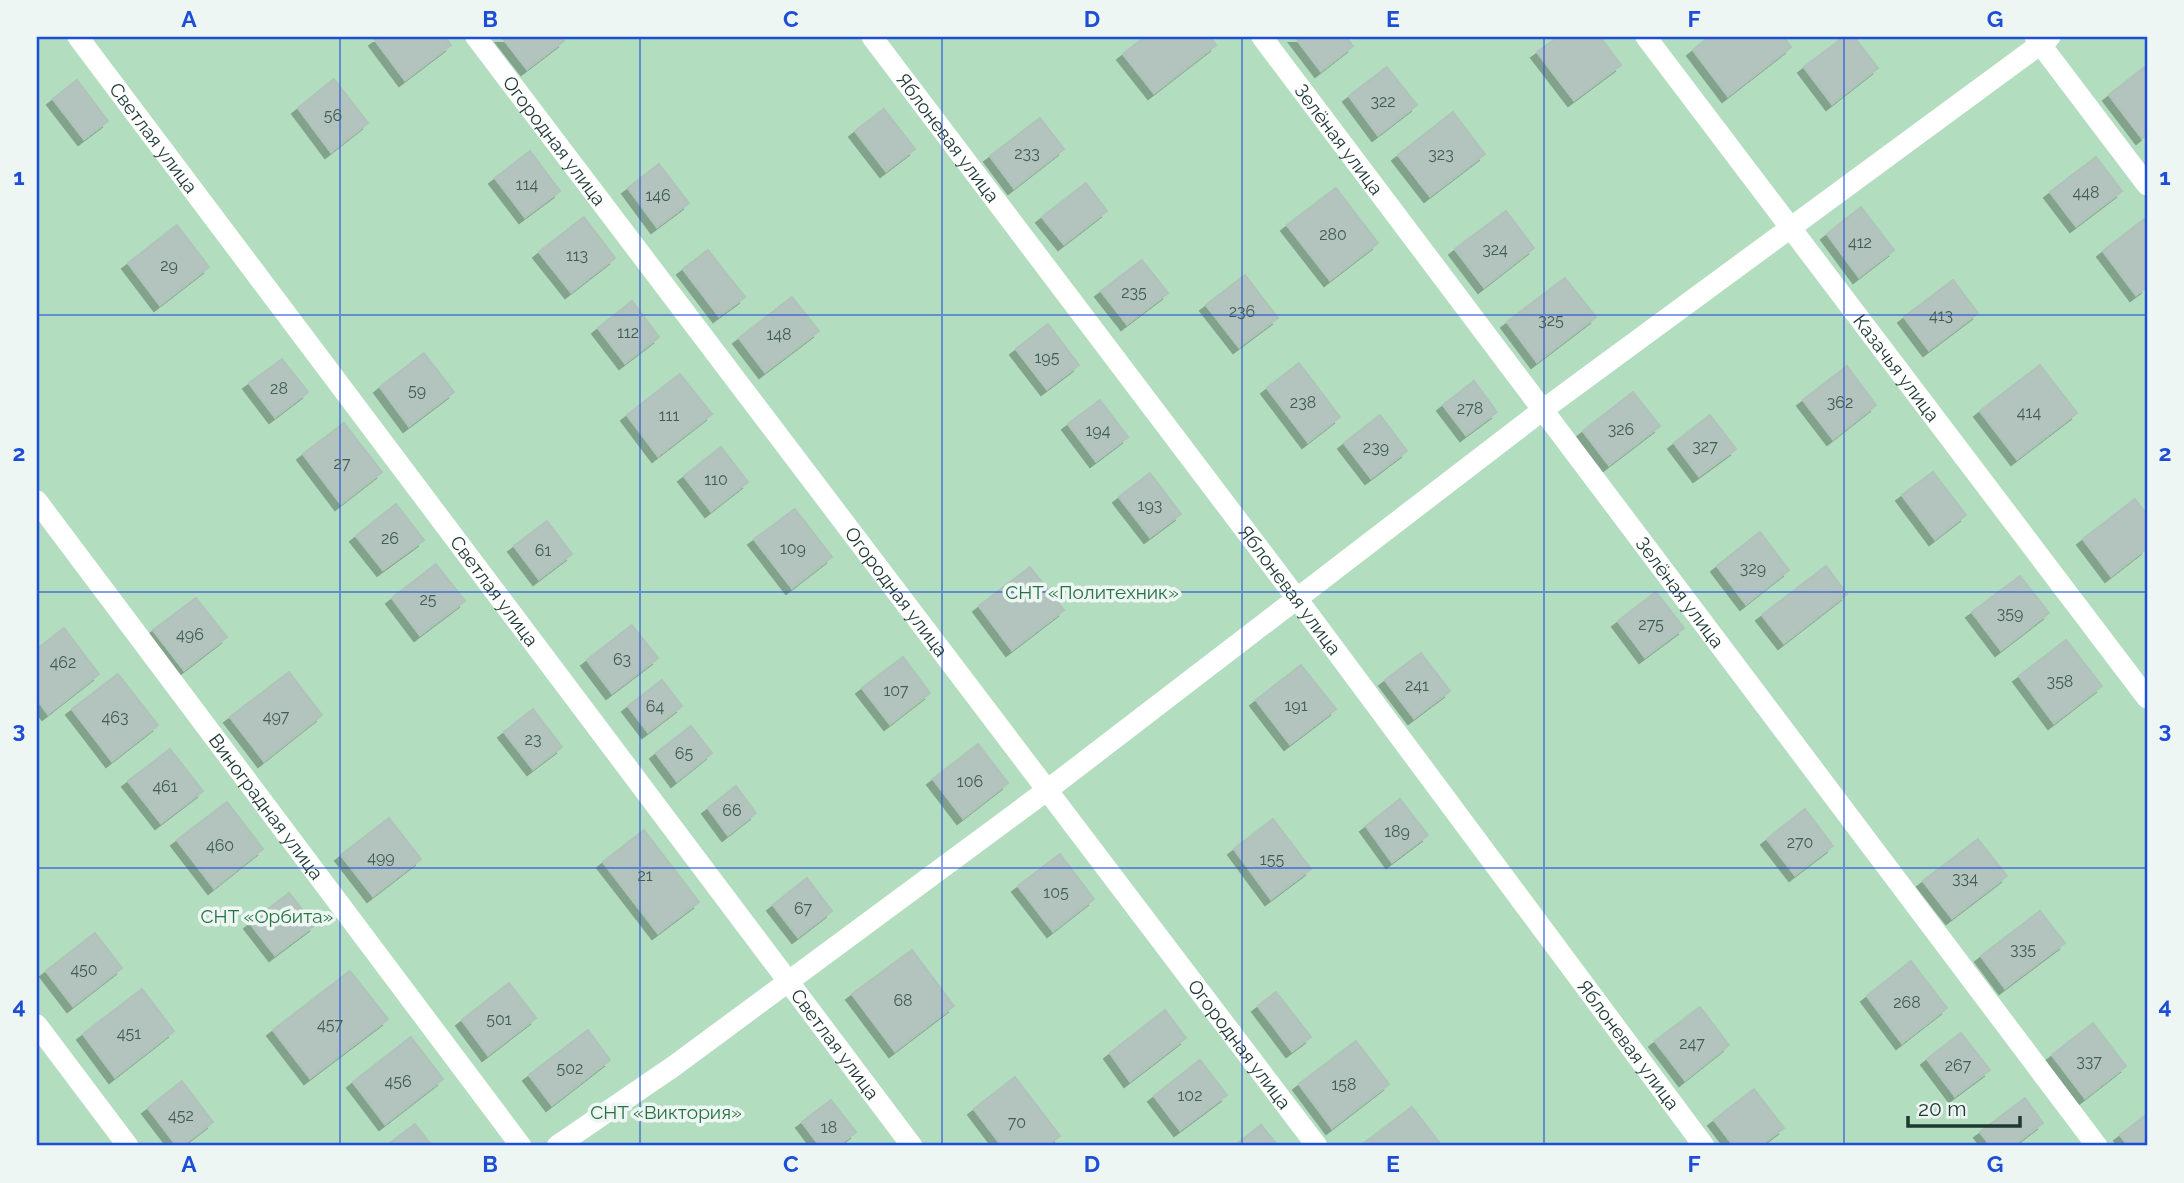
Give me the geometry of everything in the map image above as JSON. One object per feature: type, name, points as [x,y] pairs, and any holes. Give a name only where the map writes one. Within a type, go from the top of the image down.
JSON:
[{"type":"street","name":"Светлая улица","points":[[78,37],[912,1146]]},
{"type":"street","name":"Огородная улица","points":[[476,37],[1317,1146]]},
{"type":"street","name":"Яблоневая улица","points":[[872,37],[1298,600],[1704,1146]]},
{"type":"street","name":"Зелёная улица","points":[[1262,37],[2097,1146]]},
{"type":"street","name":"Казачья улица","points":[[1646,37],[2147,698]]},
{"type":"street","points":[[556,1146],[789,982],[1046,791],[1544,409],[2042,39],[2147,185]]},
{"type":"street","name":"Виноградная улица","points":[[37,501],[521,1146]]},
{"type":"street","points":[[37,1026],[128,1146]]},
{"type":"green space","name":"СНТ «Политехник»","points":[[37,37],[2147,37],[2147,1146],[37,1146]]},
{"type":"building","points":[[379,37],[445,37],[451,45],[405,80],[375,40]]},
{"type":"building","points":[[502,37],[560,37],[564,41],[527,69]]},
{"type":"building","points":[[1145,37],[1210,37],[1216,45],[1154,93],[1123,54]]},
{"type":"building","points":[[1295,37],[1346,37],[1353,46],[1321,71]]},
{"type":"building","points":[[1558,37],[1600,37],[1621,65],[1574,100],[1537,52]]},
{"type":"building","points":[[1709,37],[1784,37],[1791,47],[1728,96],[1693,50]]},
{"type":"building","points":[[1844,37],[1854,37],[1878,68],[1832,104],[1804,67]]},
{"type":"building","points":[[2147,65],[2147,134],[2142,138],[2109,95]]},
{"type":"building","points":[[1387,67],[1417,105],[1378,135],[1349,96]]},
{"type":"building","points":[[334,79],[368,123],[331,152],[298,108]]},
{"type":"building","points":[[77,80],[108,121],[84,139],[53,99]]},
{"type":"building","points":[[884,109],[915,149],[886,171],[855,131]]},
{"type":"building","points":[[1453,112],[1485,154],[1430,196],[1398,155]]},
{"type":"building","points":[[1040,118],[1064,149],[1014,188],[990,156]]},
{"type":"building","points":[[530,151],[560,191],[525,217],[495,178]]},
{"type":"building","points":[[2096,157],[2122,191],[2076,226],[2050,192]]},
{"type":"building","points":[[659,164],[689,203],[657,227],[628,188]]},
{"type":"building","points":[[1086,183],[1107,211],[1064,244],[1042,217]]},
{"type":"building","points":[[1336,188],[1378,243],[1330,280],[1287,225]]},
{"type":"building","points":[[1861,207],[1894,250],[1859,277],[1827,234]]},
{"type":"building","points":[[1506,211],[1534,248],[1484,287],[1455,249]]},
{"type":"building","points":[[584,217],[615,258],[571,292],[539,252]]},
{"type":"building","points":[[2147,217],[2147,287],[2136,295],[2103,251]]},
{"type":"building","points":[[177,225],[209,267],[160,305],[128,263]]},
{"type":"building","points":[[708,250],[745,297],[719,316],[683,269]]},
{"type":"building","points":[[1142,260],[1168,293],[1127,324],[1101,291]]},
{"type":"building","points":[[1245,275],[1278,318],[1239,347],[1206,305]]},
{"type":"building","points":[[1565,278],[1596,317],[1537,362],[1507,322]]},
{"type":"building","points":[[1953,280],[1978,313],[1929,350],[1904,317]]},
{"type":"building","points":[[792,297],[819,331],[765,372],[739,338]]},
{"type":"building","points":[[632,301],[659,337],[625,363],[598,328]]},
{"type":"building","points":[[1048,324],[1079,365],[1047,389],[1016,349]]},
{"type":"building","points":[[424,353],[454,392],[409,426],[380,387]]},
{"type":"building","points":[[282,359],[308,392],[275,417],[249,383]]},
{"type":"building","points":[[1299,363],[1340,417],[1308,442],[1267,388]]},
{"type":"building","points":[[2040,365],[2077,413],[2017,459],[1980,411]]},
{"type":"building","points":[[1847,366],[1876,405],[1833,439],[1803,400]]},
{"type":"building","points":[[680,374],[712,414],[658,456],[627,415]]},
{"type":"building","points":[[1474,381],[1497,412],[1466,435],[1443,405]]},
{"type":"building","points":[[1633,392],[1660,426],[1609,465],[1583,431]]},
{"type":"building","points":[[1100,400],[1128,437],[1096,461],[1068,424]]},
{"type":"building","points":[[1380,415],[1407,451],[1371,478],[1344,443]]},
{"type":"building","points":[[1710,415],[1736,449],[1699,476],[1674,443]]},
{"type":"building","points":[[344,423],[382,472],[341,504],[303,454]]},
{"type":"building","points":[[721,447],[748,482],[711,511],[684,476]]},
{"type":"building","points":[[1933,472],[1966,515],[1935,539],[1902,495]]},
{"type":"building","points":[[1150,473],[1181,514],[1150,537],[1119,497]]},
{"type":"building","points":[[2135,499],[2147,515],[2147,548],[2111,576],[2083,539]]},
{"type":"building","points":[[396,504],[424,540],[383,570],[356,536]]},
{"type":"building","points":[[795,509],[832,557],[792,588],[754,539]]},
{"type":"building","points":[[547,521],[572,554],[539,579],[514,546]]},
{"type":"building","points":[[1760,532],[1789,570],[1746,604],[1717,566]]},
{"type":"building","points":[[436,564],[465,601],[420,635],[392,598]]},
{"type":"building","points":[[1826,566],[1847,594],[1784,643],[1762,615]]},
{"type":"building","points":[[1030,567],[1064,610],[1012,650],[979,606]]},
{"type":"building","points":[[2020,576],[2049,613],[2001,650],[1972,612]]},
{"type":"building","points":[[1656,592],[1684,628],[1645,657],[1618,621]]},
{"type":"building","points":[[196,598],[227,637],[184,670],[153,630]]},
{"type":"building","points":[[632,625],[658,658],[612,693],[587,660]]},
{"type":"building","points":[[64,628],[99,674],[48,714],[37,699],[37,649]]},
{"type":"building","points":[[2066,640],[2102,686],[2054,723],[2019,676]]},
{"type":"building","points":[[1421,653],[1450,691],[1414,718],[1385,680]]},
{"type":"building","points":[[903,657],[930,693],[890,724],[862,688]]},
{"type":"building","points":[[1301,665],[1336,709],[1290,744],[1256,700]]},
{"type":"building","points":[[289,672],[322,715],[264,761],[230,717]]},
{"type":"building","points":[[118,674],[158,725],[112,761],[72,709]]},
{"type":"building","points":[[662,680],[682,706],[648,732],[628,706]]},
{"type":"building","points":[[533,709],[562,747],[533,769],[504,732]]},
{"type":"building","points":[[691,726],[712,753],[677,781],[656,753]]},
{"type":"building","points":[[978,744],[1008,783],[963,818],[933,779]]},
{"type":"building","points":[[170,749],[203,791],[161,823],[128,781]]},
{"type":"building","points":[[736,786],[756,813],[728,835],[708,808]]},
{"type":"building","points":[[1400,799],[1428,835],[1392,862],[1366,826]]},
{"type":"building","points":[[227,802],[263,849],[214,888],[177,840]]},
{"type":"building","points":[[1805,809],[1833,846],[1795,875],[1767,839]]},
{"type":"building","points":[[389,818],[421,859],[373,896],[341,855]]},
{"type":"building","points":[[1273,819],[1311,869],[1271,899],[1234,849]]},
{"type":"building","points":[[644,830],[699,902],[658,933],[603,862]]},
{"type":"building","points":[[1978,839],[2007,876],[1952,918],[1923,881]]},
{"type":"building","points":[[1060,854],[1094,899],[1053,931],[1018,886]]},
{"type":"building","points":[[807,878],[832,911],[798,937],[773,905]]},
{"type":"building","points":[[289,893],[315,925],[275,955],[250,923]]},
{"type":"building","points":[[2040,911],[2065,943],[2005,988],[1981,956]]},
{"type":"building","points":[[95,933],[122,968],[73,1006],[46,971]]},
{"type":"building","points":[[912,950],[954,1006],[895,1051],[852,994]]},
{"type":"building","points":[[1911,961],[1947,1008],[1902,1043],[1867,996]]},
{"type":"building","points":[[350,971],[388,1019],[310,1078],[273,1030]]},
{"type":"building","points":[[509,983],[536,1018],[488,1055],[462,1020]]},
{"type":"building","points":[[142,989],[174,1031],[115,1077],[83,1034]]},
{"type":"building","points":[[1276,992],[1311,1037],[1292,1051],[1258,1006]]},
{"type":"building","points":[[1700,1007],[1729,1045],[1685,1080],[1655,1041]]},
{"type":"building","points":[[1165,1010],[1186,1038],[1130,1081],[1110,1053]]},
{"type":"building","points":[[2093,1023],[2126,1066],[2085,1098],[2052,1055]]},
{"type":"building","points":[[588,1030],[610,1060],[552,1105],[529,1075]]},
{"type":"building","points":[[1961,1033],[1990,1070],[1955,1096],[1927,1059]]},
{"type":"building","points":[[411,1037],[443,1079],[385,1124],[353,1082]]},
{"type":"building","points":[[1356,1041],[1389,1084],[1332,1128],[1299,1084]]},
{"type":"building","points":[[1200,1060],[1227,1095],[1180,1130],[1154,1096]]},
{"type":"building","points":[[1015,1077],[1060,1136],[1046,1146],[1002,1146],[974,1109]]},
{"type":"building","points":[[182,1081],[213,1122],[182,1146],[177,1146],[148,1108]]},
{"type":"building","points":[[1754,1089],[1784,1128],[1760,1146],[1734,1146],[1714,1120]]},
{"type":"building","points":[[2025,1098],[2043,1123],[2013,1146],[1991,1146],[1980,1132]]},
{"type":"building","points":[[831,1100],[856,1132],[838,1146],[820,1146],[802,1122]]},
{"type":"building","points":[[1412,1107],[1442,1146],[1360,1146]]},
{"type":"building","points":[[2147,1114],[2147,1146],[2129,1146],[2120,1135]]},
{"type":"building","points":[[415,1124],[432,1146],[386,1146]]},
{"type":"building","points":[[1261,1125],[1278,1146],[1234,1146]]},
{"type":"park label","name":"СНТ «Орбита»","points":[[267,916]]},
{"type":"park label","name":"СНТ «Виктория»","points":[[666,1112]]}]
